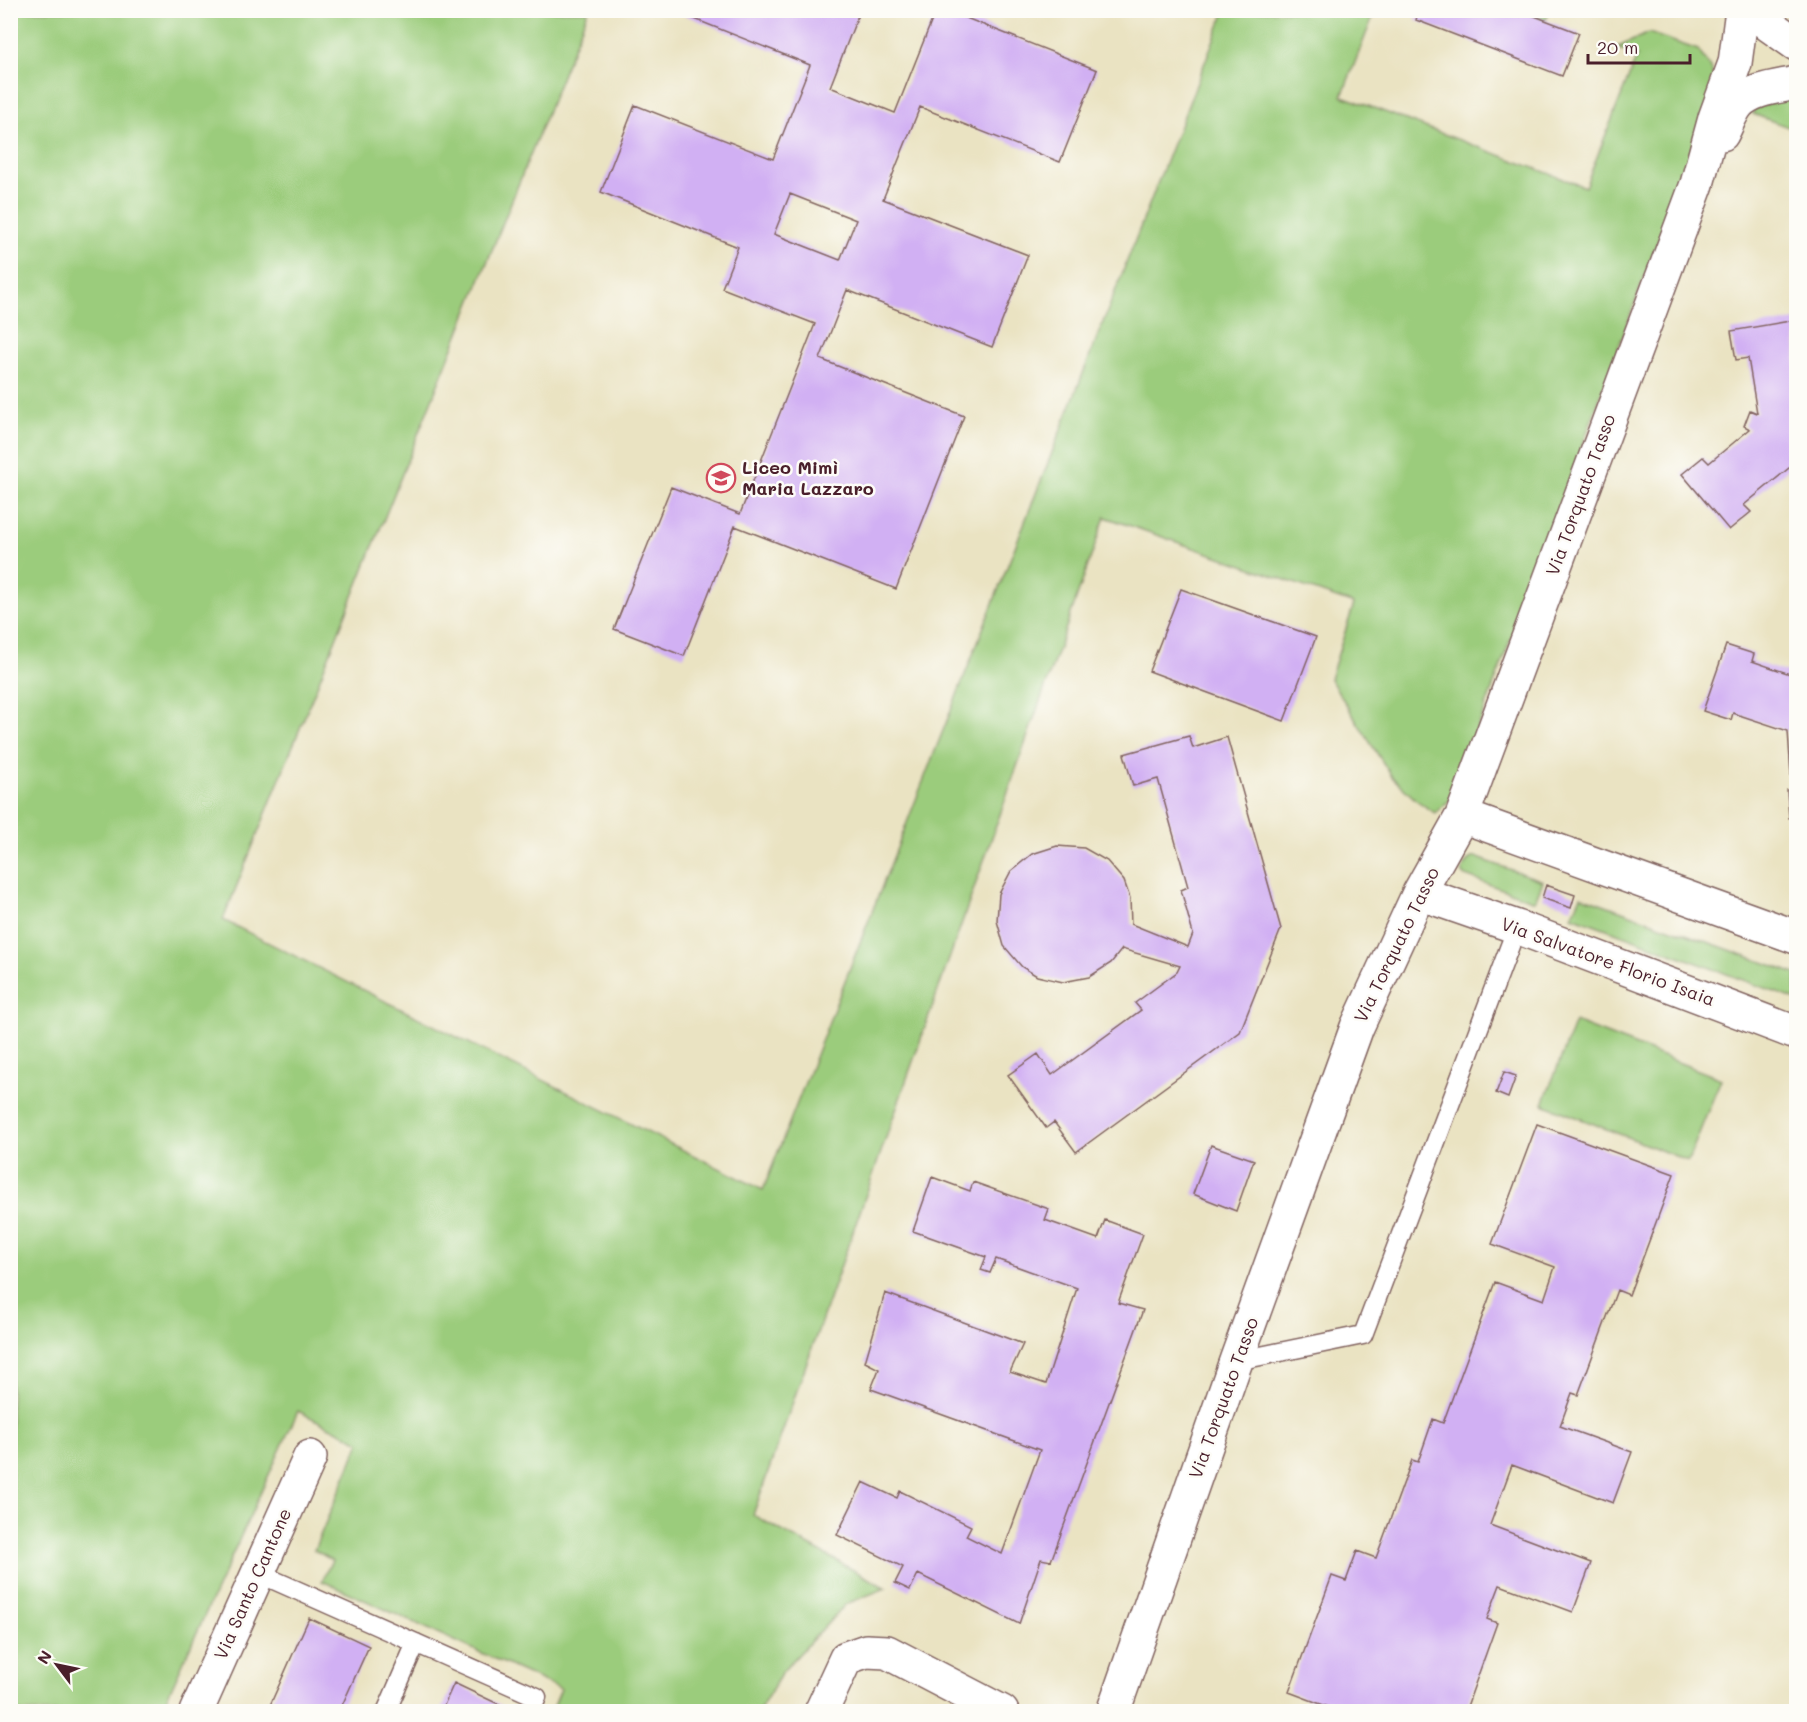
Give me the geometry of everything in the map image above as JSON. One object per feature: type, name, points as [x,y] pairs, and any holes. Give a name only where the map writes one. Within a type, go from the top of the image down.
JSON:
[{"type":"street","name":"Via Torquato Tasso","points":[[1113,1712],[1236,1361],[1358,1027],[1419,893],[1462,816],[1697,184],[1714,118],[1735,63],[1742,10]]},
{"type":"street","points":[[1753,10],[1769,25],[1797,44]]},
{"type":"street","name":"Via Torquato Tasso","points":[[1697,184],[1737,105],[1744,98],[1760,91],[1797,83]]},
{"type":"street","points":[[1462,816],[1797,936]]},
{"type":"street","name":"Via Salvatore Florio Isaia","points":[[1419,893],[1516,927],[1797,1033]]},
{"type":"street","name":"Via Santo Cantone","points":[[196,1712],[310,1457]]},
{"type":"street","points":[[821,1712],[846,1658],[867,1651],[887,1652],[1002,1712]]},
{"type":"lane","points":[[1236,1361],[1363,1335],[1516,927]]},
{"type":"lane","points":[[258,1573],[537,1697],[531,1712]]},
{"type":"lane","points":[[386,1712],[416,1643]]},
{"type":"green space","points":[[11,11],[588,11],[223,920],[763,1190],[1225,11],[1375,11],[1342,96],[1585,187],[1637,56],[1616,48],[1649,33],[1698,50],[1712,70],[1714,89],[1452,798],[1435,813],[1416,800],[1392,777],[1330,679],[1354,604],[1105,517],[753,1515],[886,1588],[846,1604],[783,1671],[759,1711],[552,1711],[561,1689],[322,1581],[332,1560],[314,1550],[360,1442],[298,1411],[161,1711],[11,1712]]},
{"type":"green space","points":[[1519,11],[1550,11],[1546,20]]},
{"type":"green space","points":[[1796,94],[1796,130],[1753,114],[1755,108]]},
{"type":"green space","points":[[1475,857],[1543,881],[1535,901],[1465,876],[1462,871],[1464,866],[1468,860]]},
{"type":"green space","points":[[1581,896],[1796,974],[1796,1000],[1572,916]]},
{"type":"green space","points":[[1575,1022],[1721,1079],[1688,1161],[1543,1104]]},
{"type":"building","points":[[672,10],[860,10],[830,87],[895,113],[936,10],[946,10],[1097,70],[1060,162],[920,107],[883,199],[1028,255],[992,347],[847,290],[820,359],[964,416],[896,589],[735,526],[684,656],[614,629],[671,487],[740,514],[815,324],[722,288],[738,247],[601,192],[635,105],[773,159],[810,65]],"holes":[[[790,194],[856,220],[840,260],[774,234]]]},
{"type":"building","points":[[1419,10],[1519,10],[1579,33],[1562,76],[1416,20]]},
{"type":"building","points":[[1796,320],[1796,465],[1794,464],[1744,505],[1751,512],[1729,530],[1682,474],[1703,457],[1709,463],[1750,429],[1744,426],[1750,410],[1757,413],[1748,358],[1736,360],[1731,331]]},
{"type":"building","points":[[1181,589],[1316,637],[1284,721],[1149,671]]},
{"type":"building","points":[[1726,645],[1754,654],[1752,661],[1796,676],[1796,817],[1789,818],[1787,790],[1792,790],[1788,731],[1733,713],[1731,720],[1703,711]]},
{"type":"building","points":[[1189,736],[1193,748],[1227,737],[1281,929],[1240,1032],[1076,1152],[1054,1122],[1046,1128],[1008,1075],[1038,1054],[1052,1075],[1141,1010],[1135,1003],[1177,972],[1180,966],[1122,949],[1111,963],[1089,977],[1063,982],[1037,976],[1022,967],[1004,946],[997,921],[999,894],[1011,871],[1032,854],[1057,846],[1084,848],[1107,861],[1124,881],[1130,898],[1131,924],[1188,947],[1193,934],[1181,890],[1188,887],[1158,779],[1133,786],[1124,754]]},
{"type":"building","points":[[1546,885],[1575,895],[1571,908],[1542,898]]},
{"type":"building","points":[[1504,1072],[1516,1076],[1508,1098],[1496,1093]]},
{"type":"building","points":[[1537,1124],[1674,1174],[1629,1295],[1617,1290],[1578,1395],[1572,1393],[1560,1426],[1632,1452],[1613,1503],[1512,1465],[1490,1525],[1591,1563],[1573,1612],[1500,1585],[1487,1619],[1497,1623],[1465,1712],[1342,1712],[1289,1692],[1332,1576],[1346,1581],[1357,1551],[1376,1558],[1412,1460],[1418,1462],[1433,1419],[1443,1423],[1495,1282],[1544,1300],[1555,1267],[1492,1244]]},
{"type":"building","points":[[1211,1145],[1254,1160],[1236,1211],[1193,1194]]},
{"type":"building","points":[[932,1177],[970,1191],[973,1182],[1049,1209],[1045,1220],[1098,1239],[1105,1220],[1143,1234],[1118,1303],[1143,1310],[1051,1561],[1041,1559],[1019,1624],[918,1574],[910,1590],[895,1583],[903,1567],[837,1535],[863,1482],[897,1498],[900,1491],[971,1526],[966,1536],[1002,1554],[1040,1450],[871,1389],[879,1369],[865,1362],[885,1293],[1023,1344],[1010,1372],[1046,1384],[1077,1288],[996,1259],[990,1273],[981,1270],[986,1257],[913,1231]]},
{"type":"building","points":[[309,1618],[369,1646],[339,1712],[267,1712]]},
{"type":"building","points":[[454,1683],[515,1712],[441,1712]]},
{"type":"place","name":"Liceo Mimì Maria Lazzaro","points":[[721,478]]}]
